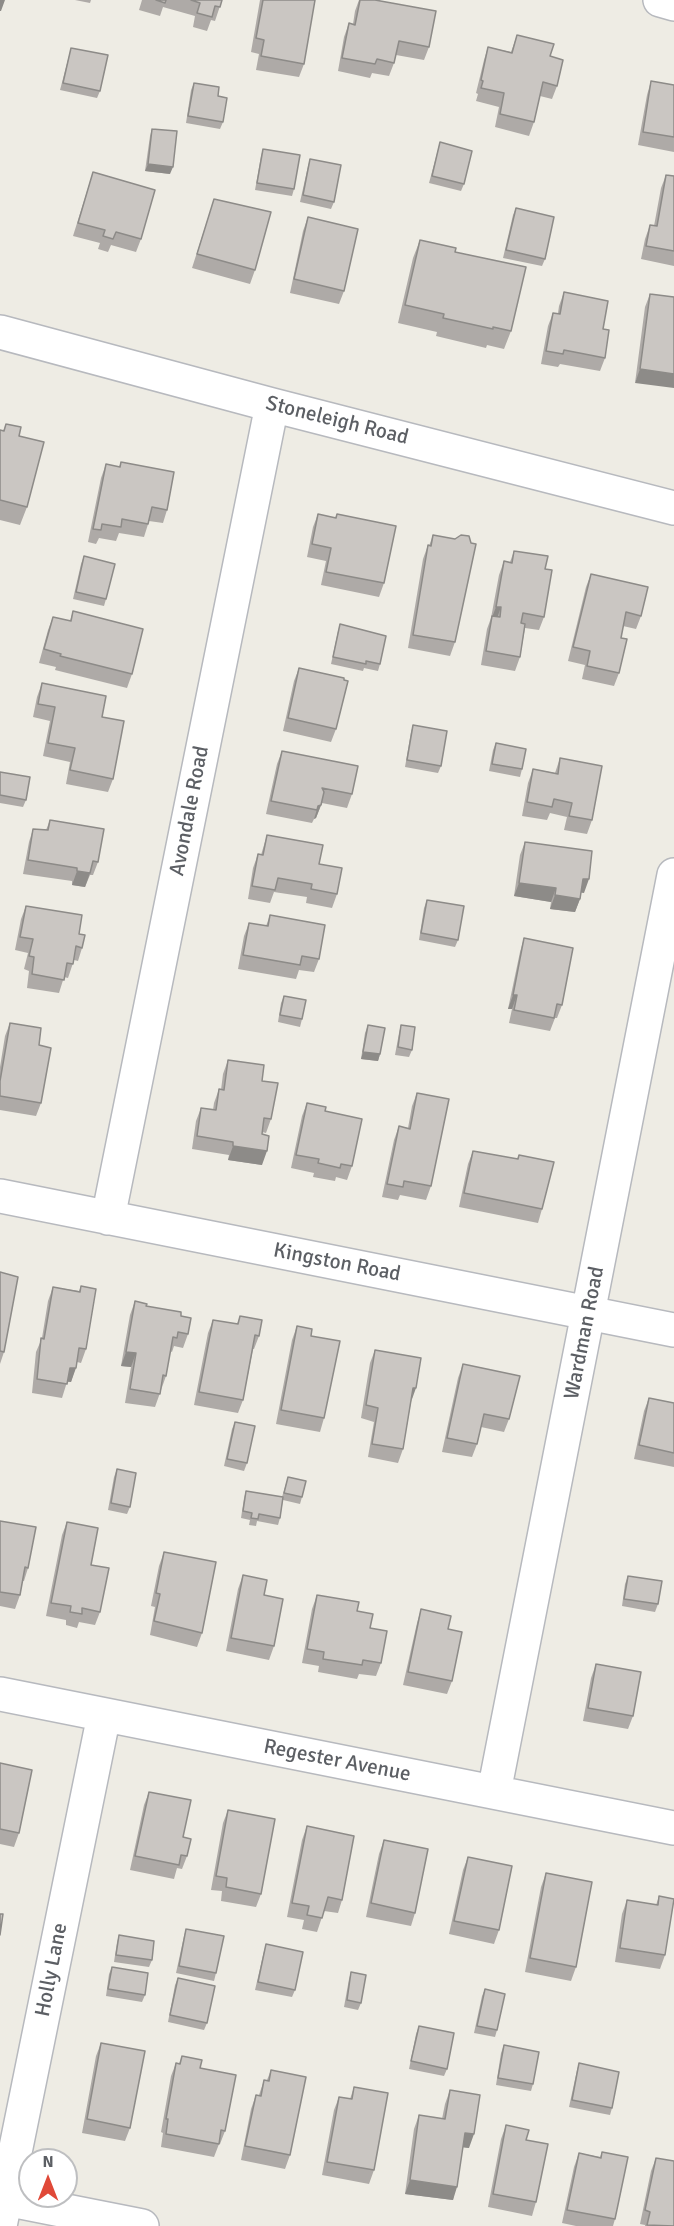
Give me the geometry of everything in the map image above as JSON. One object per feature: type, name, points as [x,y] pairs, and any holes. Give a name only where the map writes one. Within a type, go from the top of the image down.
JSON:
[{"type":"street","points":[[660,0],[674,4]]},
{"type":"street","name":"Stoneleigh Road","points":[[0,332],[272,405],[674,508]]},
{"type":"street","name":"Avondale Road","points":[[108,1218],[272,405]]},
{"type":"street","name":"Wardman Road","points":[[494,1792],[674,874]]},
{"type":"street","name":"Kingston Road","points":[[0,1196],[674,1330]]},
{"type":"street","name":"Regester Avenue","points":[[0,1694],[674,1828]]},
{"type":"street","name":"Holly Lane","points":[[2,2208],[104,1714]]},
{"type":"street","points":[[2,2208],[142,2226]]},
{"type":"building","points":[[191,0],[222,0],[220,7],[215,6],[212,17],[197,13],[200,3]]},
{"type":"building","points":[[263,0],[315,0],[304,64],[261,56],[264,40],[256,38]]},
{"type":"building","points":[[360,0],[375,0],[436,11],[429,47],[399,41],[394,63],[377,59],[375,64],[342,58],[349,23],[355,25]]},
{"type":"building","points":[[517,35],[554,44],[550,56],[563,60],[557,86],[543,82],[534,122],[500,114],[504,93],[481,88],[488,47],[512,53]]},
{"type":"building","points":[[71,48],[108,55],[100,91],[63,83]]},
{"type":"building","points":[[651,81],[674,85],[674,137],[643,132]]},
{"type":"building","points":[[194,83],[219,87],[218,96],[227,98],[223,122],[188,116]]},
{"type":"building","points":[[152,129],[177,131],[173,167],[148,164]]},
{"type":"building","points":[[440,142],[472,151],[464,184],[432,176]]},
{"type":"building","points":[[263,149],[300,155],[294,189],[257,183]]},
{"type":"building","points":[[310,159],[341,165],[334,202],[303,195]]},
{"type":"building","points":[[93,172],[155,190],[141,239],[116,232],[113,239],[103,236],[105,230],[78,223]]},
{"type":"building","points":[[666,175],[674,176],[674,251],[646,246],[650,225],[657,226]]},
{"type":"building","points":[[214,199],[271,212],[255,270],[197,254]]},
{"type":"building","points":[[516,208],[554,217],[545,259],[506,250]]},
{"type":"building","points":[[308,217],[358,229],[344,291],[294,279]]},
{"type":"building","points":[[420,240],[456,248],[455,252],[526,267],[511,331],[443,318],[444,314],[405,305]]},
{"type":"building","points":[[564,292],[608,301],[603,329],[609,330],[605,358],[564,350],[563,354],[546,351],[553,313],[560,314]]},
{"type":"building","points":[[650,294],[674,297],[674,374],[640,369]]},
{"type":"building","points":[[6,424],[21,427],[19,436],[44,442],[27,507],[0,500],[0,430],[4,431]]},
{"type":"building","points":[[121,462],[174,472],[167,510],[152,507],[148,524],[122,519],[121,527],[102,524],[101,530],[93,529],[106,464],[120,467]]},
{"type":"building","points":[[318,514],[336,518],[337,514],[396,526],[384,583],[326,572],[331,548],[312,544]]},
{"type":"building","points":[[433,535],[455,539],[461,535],[469,536],[471,543],[476,544],[455,642],[413,635],[428,545],[431,546]]},
{"type":"building","points":[[514,551],[548,556],[545,569],[552,570],[544,617],[523,613],[521,623],[525,624],[520,657],[486,651],[492,616],[500,617],[501,607],[496,607],[504,561],[512,563]]},
{"type":"building","points":[[84,556],[115,564],[106,599],[76,592]]},
{"type":"building","points":[[591,574],[648,587],[641,616],[626,612],[621,638],[627,639],[619,673],[587,666],[590,651],[573,647]]},
{"type":"building","points":[[73,611],[143,629],[132,674],[60,656],[61,654],[44,649],[53,617],[71,621]]},
{"type":"building","points":[[340,624],[386,636],[380,664],[366,661],[366,664],[333,657]]},
{"type":"building","points":[[299,668],[344,678],[348,681],[336,729],[288,718]]},
{"type":"building","points":[[42,683],[106,696],[102,717],[124,721],[113,779],[70,770],[75,748],[48,743],[55,707],[38,704]]},
{"type":"building","points":[[413,725],[447,731],[441,766],[407,760]]},
{"type":"building","points":[[496,743],[526,749],[522,769],[492,764]]},
{"type":"building","points":[[282,751],[358,766],[352,794],[322,788],[324,792],[321,805],[317,810],[271,801]]},
{"type":"building","points":[[560,758],[602,766],[592,820],[569,816],[572,803],[554,799],[552,807],[527,802],[533,769],[558,774]]},
{"type":"building","points":[[0,772],[30,777],[26,800],[0,795]]},
{"type":"building","points":[[50,820],[104,829],[98,862],[93,861],[90,873],[77,871],[77,868],[28,860],[33,829],[48,830]]},
{"type":"building","points":[[267,835],[323,845],[319,864],[342,868],[337,894],[311,889],[312,884],[278,878],[275,890],[252,886],[258,854],[263,855]]},
{"type":"building","points":[[525,842],[592,851],[589,879],[583,879],[580,899],[555,895],[556,888],[519,883]]},
{"type":"building","points":[[427,900],[464,906],[458,940],[421,933]]},
{"type":"building","points":[[26,906],[82,915],[79,934],[85,935],[82,948],[76,946],[73,964],[67,963],[64,980],[32,974],[34,957],[29,956],[33,939],[20,937]]},
{"type":"building","points":[[270,915],[325,925],[319,959],[302,956],[300,965],[243,955],[249,923],[268,926]]},
{"type":"building","points":[[524,938],[573,948],[562,1005],[557,1004],[554,1018],[514,1010],[517,995],[513,995]]},
{"type":"building","points":[[284,996],[306,1000],[302,1019],[280,1015]]},
{"type":"building","points":[[10,1023],[41,1028],[39,1045],[51,1048],[41,1103],[0,1096],[0,1081]]},
{"type":"building","points":[[368,1025],[385,1028],[380,1054],[363,1052]]},
{"type":"building","points":[[401,1025],[415,1027],[412,1050],[398,1047]]},
{"type":"building","points":[[228,1060],[264,1065],[262,1081],[278,1083],[271,1119],[264,1118],[262,1134],[269,1136],[267,1151],[233,1146],[233,1142],[197,1136],[201,1108],[216,1110],[219,1089],[224,1090]]},
{"type":"building","points":[[417,1093],[449,1099],[431,1186],[404,1181],[403,1187],[387,1184],[399,1126],[410,1129]]},
{"type":"building","points":[[307,1103],[326,1107],[325,1111],[362,1119],[352,1166],[341,1164],[340,1168],[318,1163],[319,1159],[296,1155]]},
{"type":"building","points":[[473,1151],[518,1159],[519,1155],[554,1162],[542,1209],[464,1193]]},
{"type":"building","points":[[0,1272],[18,1277],[4,1352],[0,1351]]},
{"type":"building","points":[[81,1286],[96,1289],[86,1349],[79,1348],[76,1368],[70,1368],[67,1384],[37,1379],[41,1338],[44,1339],[53,1287],[80,1292]]},
{"type":"building","points":[[135,1301],[147,1304],[146,1306],[181,1312],[181,1316],[191,1318],[188,1334],[178,1332],[177,1338],[173,1337],[166,1376],[163,1375],[160,1394],[130,1389],[136,1353],[126,1352]]},
{"type":"building","points":[[240,1316],[262,1320],[259,1336],[255,1335],[243,1400],[199,1392],[213,1320],[238,1324]]},
{"type":"building","points":[[297,1326],[312,1329],[311,1336],[340,1341],[324,1418],[281,1410]]},
{"type":"building","points":[[375,1350],[421,1358],[416,1388],[413,1388],[403,1449],[372,1444],[378,1408],[366,1405]]},
{"type":"building","points":[[463,1364],[520,1376],[509,1419],[484,1414],[477,1444],[447,1438]]},
{"type":"building","points":[[649,1398],[674,1403],[674,1453],[639,1445]]},
{"type":"building","points":[[235,1422],[255,1426],[247,1463],[227,1459]]},
{"type":"building","points":[[117,1469],[136,1473],[130,1507],[111,1503]]},
{"type":"building","points":[[288,1477],[306,1481],[302,1497],[284,1493]]},
{"type":"building","points":[[246,1491],[283,1497],[280,1518],[259,1514],[258,1519],[251,1518],[252,1513],[243,1511]]},
{"type":"building","points":[[0,1521],[36,1527],[20,1595],[0,1592]]},
{"type":"building","points":[[67,1522],[98,1528],[91,1565],[109,1568],[100,1612],[82,1608],[82,1614],[70,1612],[71,1606],[51,1603]]},
{"type":"building","points":[[164,1552],[216,1562],[202,1633],[154,1621],[160,1594],[156,1593]]},
{"type":"building","points":[[243,1575],[267,1580],[264,1595],[283,1599],[274,1646],[231,1638]]},
{"type":"building","points":[[628,1576],[662,1581],[658,1604],[624,1599]]},
{"type":"building","points":[[317,1595],[359,1602],[357,1611],[373,1614],[370,1628],[387,1631],[381,1663],[363,1660],[362,1665],[323,1659],[324,1652],[307,1649]]},
{"type":"building","points":[[421,1609],[451,1616],[448,1629],[462,1632],[452,1681],[408,1672]]},
{"type":"building","points":[[596,1664],[641,1672],[633,1716],[588,1708]]},
{"type":"building","points":[[0,1763],[32,1770],[19,1833],[0,1829]]},
{"type":"building","points":[[149,1792],[191,1800],[183,1837],[191,1839],[187,1856],[181,1855],[179,1865],[135,1856]]},
{"type":"building","points":[[228,1810],[275,1819],[261,1894],[226,1887],[227,1878],[216,1876]]},
{"type":"building","points":[[307,1826],[354,1836],[342,1900],[328,1897],[322,1918],[307,1915],[309,1906],[292,1903]]},
{"type":"building","points":[[384,1840],[428,1849],[415,1913],[371,1903]]},
{"type":"building","points":[[468,1857],[512,1866],[499,1930],[454,1921]]},
{"type":"building","points":[[546,1873],[592,1882],[576,1967],[530,1958]]},
{"type":"building","points":[[659,1896],[674,1899],[665,1955],[620,1948],[627,1900],[658,1905]]},
{"type":"building","points":[[0,1914],[3,1914],[0,1935]]},
{"type":"building","points":[[186,1929],[224,1936],[216,1973],[179,1966]]},
{"type":"building","points":[[119,1935],[154,1941],[152,1960],[116,1955]]},
{"type":"building","points":[[266,1944],[303,1952],[295,1990],[258,1982]]},
{"type":"building","points":[[112,1967],[148,1973],[145,1995],[108,1989]]},
{"type":"building","points":[[351,1972],[366,1975],[361,2003],[347,2000]]},
{"type":"building","points":[[178,1978],[215,1986],[207,2023],[170,2015]]},
{"type":"building","points":[[485,1989],[505,1994],[497,2030],[477,2026]]},
{"type":"building","points":[[419,2026],[454,2033],[447,2069],[411,2061]]},
{"type":"building","points":[[101,2043],[145,2051],[130,2128],[87,2119]]},
{"type":"building","points":[[504,2045],[539,2052],[533,2084],[498,2078]]},
{"type":"building","points":[[182,2056],[202,2060],[200,2068],[236,2075],[225,2131],[221,2130],[219,2144],[166,2134],[168,2119],[166,2119],[176,2063],[180,2064]]},
{"type":"building","points":[[579,2063],[619,2072],[612,2108],[572,2100]]},
{"type":"building","points":[[271,2070],[306,2077],[290,2155],[245,2146],[256,2095],[261,2096],[264,2080],[269,2081]]},
{"type":"building","points":[[354,2087],[388,2093],[374,2170],[327,2162],[339,2097],[352,2099]]},
{"type":"building","points":[[450,2090],[480,2095],[474,2134],[465,2133],[457,2187],[410,2180],[419,2115],[445,2119]]},
{"type":"building","points":[[506,2125],[529,2130],[526,2140],[548,2144],[536,2202],[493,2194]]},
{"type":"building","points":[[602,2152],[628,2157],[615,2219],[567,2210],[579,2153],[601,2158]]},
{"type":"building","points":[[656,2158],[674,2161],[674,2226],[647,2225],[650,2212],[645,2210]]}]
